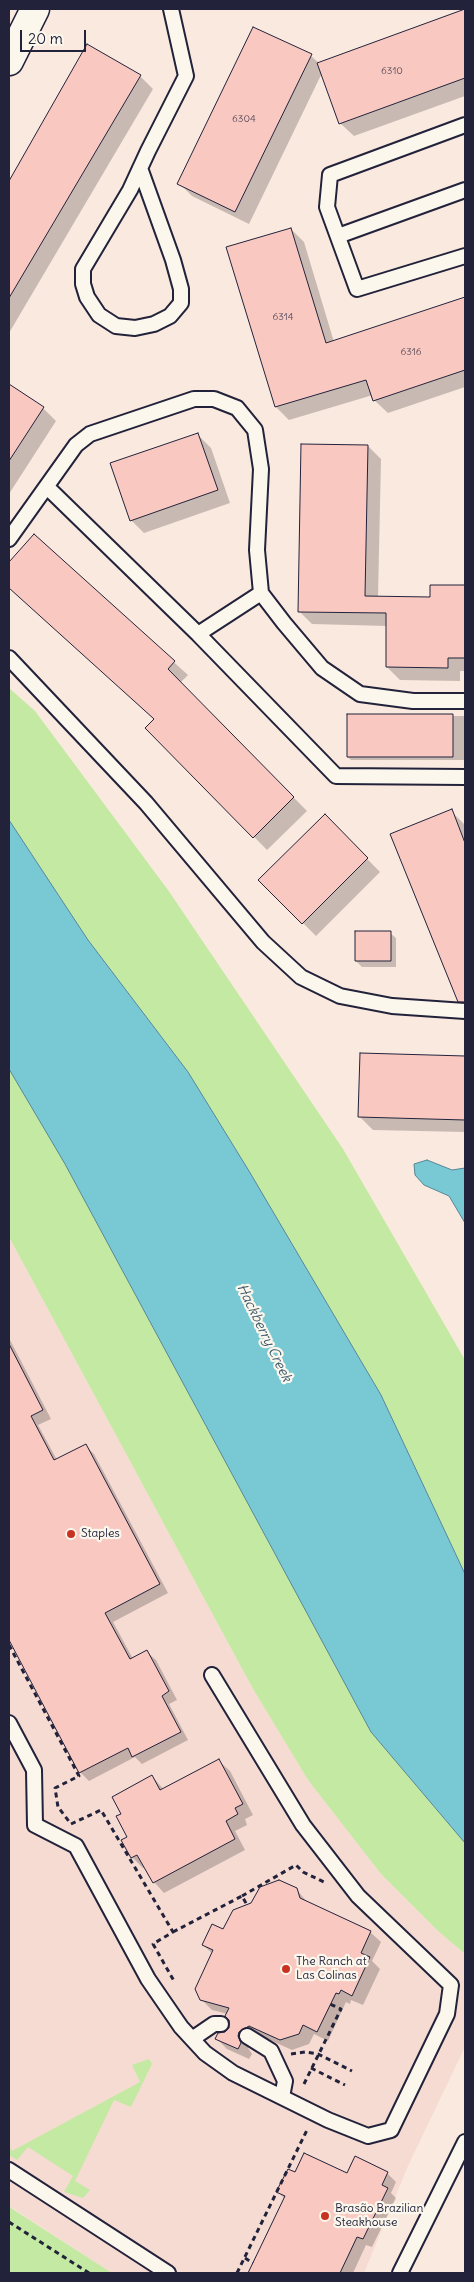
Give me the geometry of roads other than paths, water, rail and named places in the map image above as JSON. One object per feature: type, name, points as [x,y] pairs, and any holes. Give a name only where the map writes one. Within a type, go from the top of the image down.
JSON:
[{"type":"main road","points":[[9,61],[35,9]]},
{"type":"lane","points":[[140,168],[173,260],[181,303],[170,316],[154,324],[135,328],[116,326],[99,315],[87,297],[83,284],[83,269],[130,190],[140,168],[186,76],[171,9]]},
{"type":"lane","points":[[465,125],[330,175],[327,208],[357,290],[465,256]]},
{"type":"lane","points":[[338,236],[465,190]]},
{"type":"lane","points":[[9,539],[76,445],[90,434],[194,399],[214,399],[237,408],[255,430],[261,469],[257,550],[261,593],[322,668],[360,694],[413,701],[465,701]]},
{"type":"lane","points":[[47,487],[198,634],[336,776],[465,777]]},
{"type":"lane","points":[[198,634],[261,593]]},
{"type":"lane","points":[[9,658],[146,803],[263,942],[301,977],[340,996],[392,1006],[465,1010]]},
{"type":"lane","points":[[9,1723],[34,1770],[35,1825],[76,1846],[148,1979],[181,2026],[205,2053],[233,2073],[282,2098],[368,2136],[391,2130],[447,2014],[450,1985],[358,1896],[302,1825],[212,1674]]},
{"type":"lane","points":[[192,2039],[214,2024],[221,2024]]},
{"type":"lane","points":[[247,2036],[271,2051],[284,2081],[282,2098]]},
{"type":"lane","points":[[400,2273],[465,2142]]},
{"type":"lane","points":[[9,2170],[168,2273]]},
{"type":"water","name":"Hackberry Creek","points":[[9,820],[88,940],[188,1072],[249,1171],[381,1395],[465,1574],[465,1843],[371,1732],[65,1164],[9,1069]]},
{"type":"water","points":[[427,1160],[452,1170],[465,1168],[465,1223],[449,1196],[424,1185],[415,1175],[414,1164]]},
{"type":"place","name":"Staples","points":[[71,1534]]},
{"type":"place","name":"The Ranch at Las Colinas","points":[[286,1969]]},
{"type":"place","name":"Brasão Brazilian Steakhouse","points":[[325,2216]]}]
